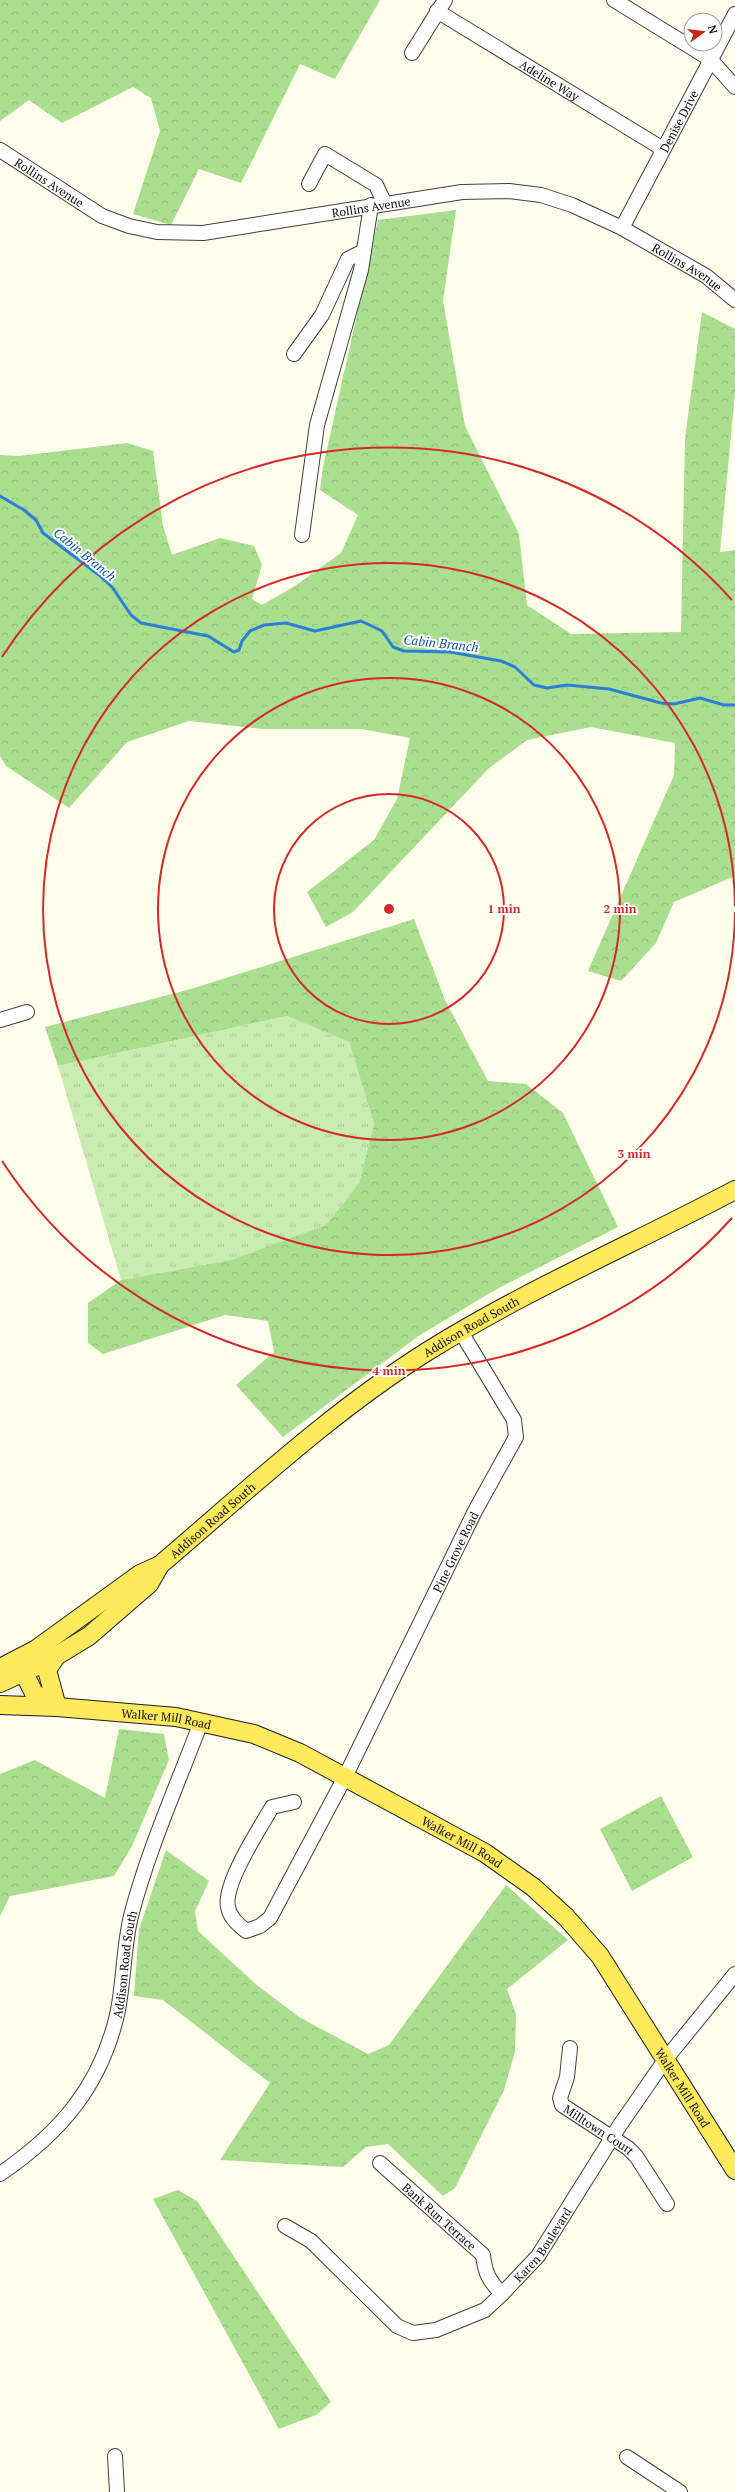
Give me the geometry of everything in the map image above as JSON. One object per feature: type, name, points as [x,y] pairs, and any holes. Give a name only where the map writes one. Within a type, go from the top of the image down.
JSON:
[{"type":"main road","name":"Addison Road South","points":[[21,1667],[55,1658],[90,1636],[149,1584],[160,1565],[289,1454],[356,1400],[461,1332],[735,1190]]},
{"type":"main road","name":"Addison Road South","points":[[0,1683],[64,1631],[150,1568],[160,1565]]},
{"type":"main road","points":[[55,1658],[47,1670],[57,1707]]},
{"type":"main road","name":"Walker Mill Road","points":[[21,1667],[34,1693],[57,1707]]},
{"type":"main road","points":[[0,1668],[21,1667]]},
{"type":"main road","name":"Walker Mill Road","points":[[0,1705],[57,1707],[176,1717],[233,1728],[276,1741],[458,1836],[533,1887],[566,1917],[600,1956],[622,1988],[665,2060],[735,2170]]},
{"type":"street","points":[[614,0],[710,59],[735,87]]},
{"type":"street","points":[[412,53],[441,6]]},
{"type":"street","name":"Adeline Way","points":[[441,6],[662,149]]},
{"type":"street","name":"Denise Drive","points":[[622,228],[662,149],[735,14]]},
{"type":"street","name":"Rollins Avenue","points":[[0,150],[102,216],[151,232],[203,233],[469,191],[526,192],[555,198],[622,228],[706,276],[735,300]]},
{"type":"street","points":[[302,535],[317,425],[364,251],[378,205],[376,185],[325,154],[309,184]]},
{"type":"street","points":[[294,354],[322,315],[348,259],[364,251]]},
{"type":"street","points":[[0,1020],[27,1012]]},
{"type":"street","name":"Pine Grove Road","points":[[294,1802],[272,1807],[242,1861],[227,1894],[228,1907],[233,1919],[246,1931],[260,1926],[270,1918],[345,1777],[475,1511],[517,1434],[514,1420],[461,1332]]},
{"type":"street","name":"Addison Road South","points":[[0,2174],[33,2151],[54,2131],[81,2098],[96,2073],[117,2014],[127,1935],[142,1878],[201,1722]]},
{"type":"street","name":"Karen Boulevard","points":[[285,2226],[311,2241],[397,2326],[409,2332],[418,2334],[436,2330],[485,2310],[538,2256],[613,2137],[665,2060],[735,1974]]},
{"type":"street","name":"Milltown Court","points":[[570,2048],[567,2077],[561,2092],[561,2102],[564,2108],[613,2137],[636,2156],[667,2204]]},
{"type":"street","name":"Bank Run Terrace","points":[[380,2163],[483,2255],[485,2273],[490,2282],[502,2294]]},
{"type":"street","points":[[115,2456],[118,2492]]},
{"type":"street","points":[[627,2456],[680,2492]]},
{"type":"green space","points":[[0,0],[380,0],[335,79],[300,64],[241,183],[199,169],[171,225],[133,214],[160,131],[151,98],[133,87],[62,123],[29,100],[0,121]]},
{"type":"green space","points":[[456,210],[443,301],[465,426],[519,534],[527,605],[571,634],[681,632],[685,438],[702,312],[735,329],[735,393],[720,552],[735,550],[735,876],[674,902],[656,943],[621,981],[588,971],[674,775],[675,743],[591,727],[527,740],[488,769],[353,912],[326,927],[307,892],[374,840],[397,799],[410,738],[362,729],[262,729],[189,721],[127,742],[69,808],[6,766],[0,756],[0,455],[19,456],[127,443],[153,451],[163,526],[172,555],[220,538],[254,546],[262,565],[252,599],[262,605],[295,586],[341,553],[358,515],[320,490],[323,467],[378,220]]},
{"type":"green space","points":[[414,919],[445,1000],[488,1081],[526,1084],[563,1113],[618,1227],[495,1290],[420,1335],[283,1437],[236,1385],[274,1352],[268,1321],[225,1315],[103,1354],[88,1343],[88,1303],[121,1280],[231,1260],[326,1225],[359,1183],[374,1124],[349,1042],[287,1016],[58,1066],[45,1027],[191,989]]},
{"type":"green space","points":[[287,1016],[349,1042],[374,1124],[359,1183],[326,1226],[231,1260],[121,1280],[58,1066]]},
{"type":"green space","points":[[119,1729],[164,1734],[169,1760],[132,1846],[114,1876],[10,1896],[0,1916],[0,1774],[35,1760],[105,1798]]},
{"type":"green space","points":[[661,1796],[693,1857],[632,1891],[600,1829]]},
{"type":"green space","points":[[166,1850],[209,1881],[195,1911],[198,1931],[258,1986],[299,2017],[368,2054],[389,2045],[506,1885],[568,1940],[507,1989],[516,2014],[515,2052],[504,2090],[455,2188],[443,2196],[388,2144],[366,2147],[343,2167],[220,2160],[270,2083],[163,2000],[134,1996],[139,1929]]},
{"type":"green space","points":[[178,2190],[197,2201],[331,2402],[316,2415],[279,2429],[153,2199]]},
{"type":"waterway","name":"Cabin Branch","points":[[0,496],[24,510],[36,520],[43,533],[99,575],[112,587],[131,615],[141,623],[208,636],[234,652],[239,650],[242,641],[250,631],[264,625],[286,623],[315,631],[361,621],[382,631],[393,647],[404,651],[450,652],[501,661],[515,667],[534,685],[547,688],[567,685],[609,689],[661,703],[674,704],[700,698],[724,705],[735,705]]}]
